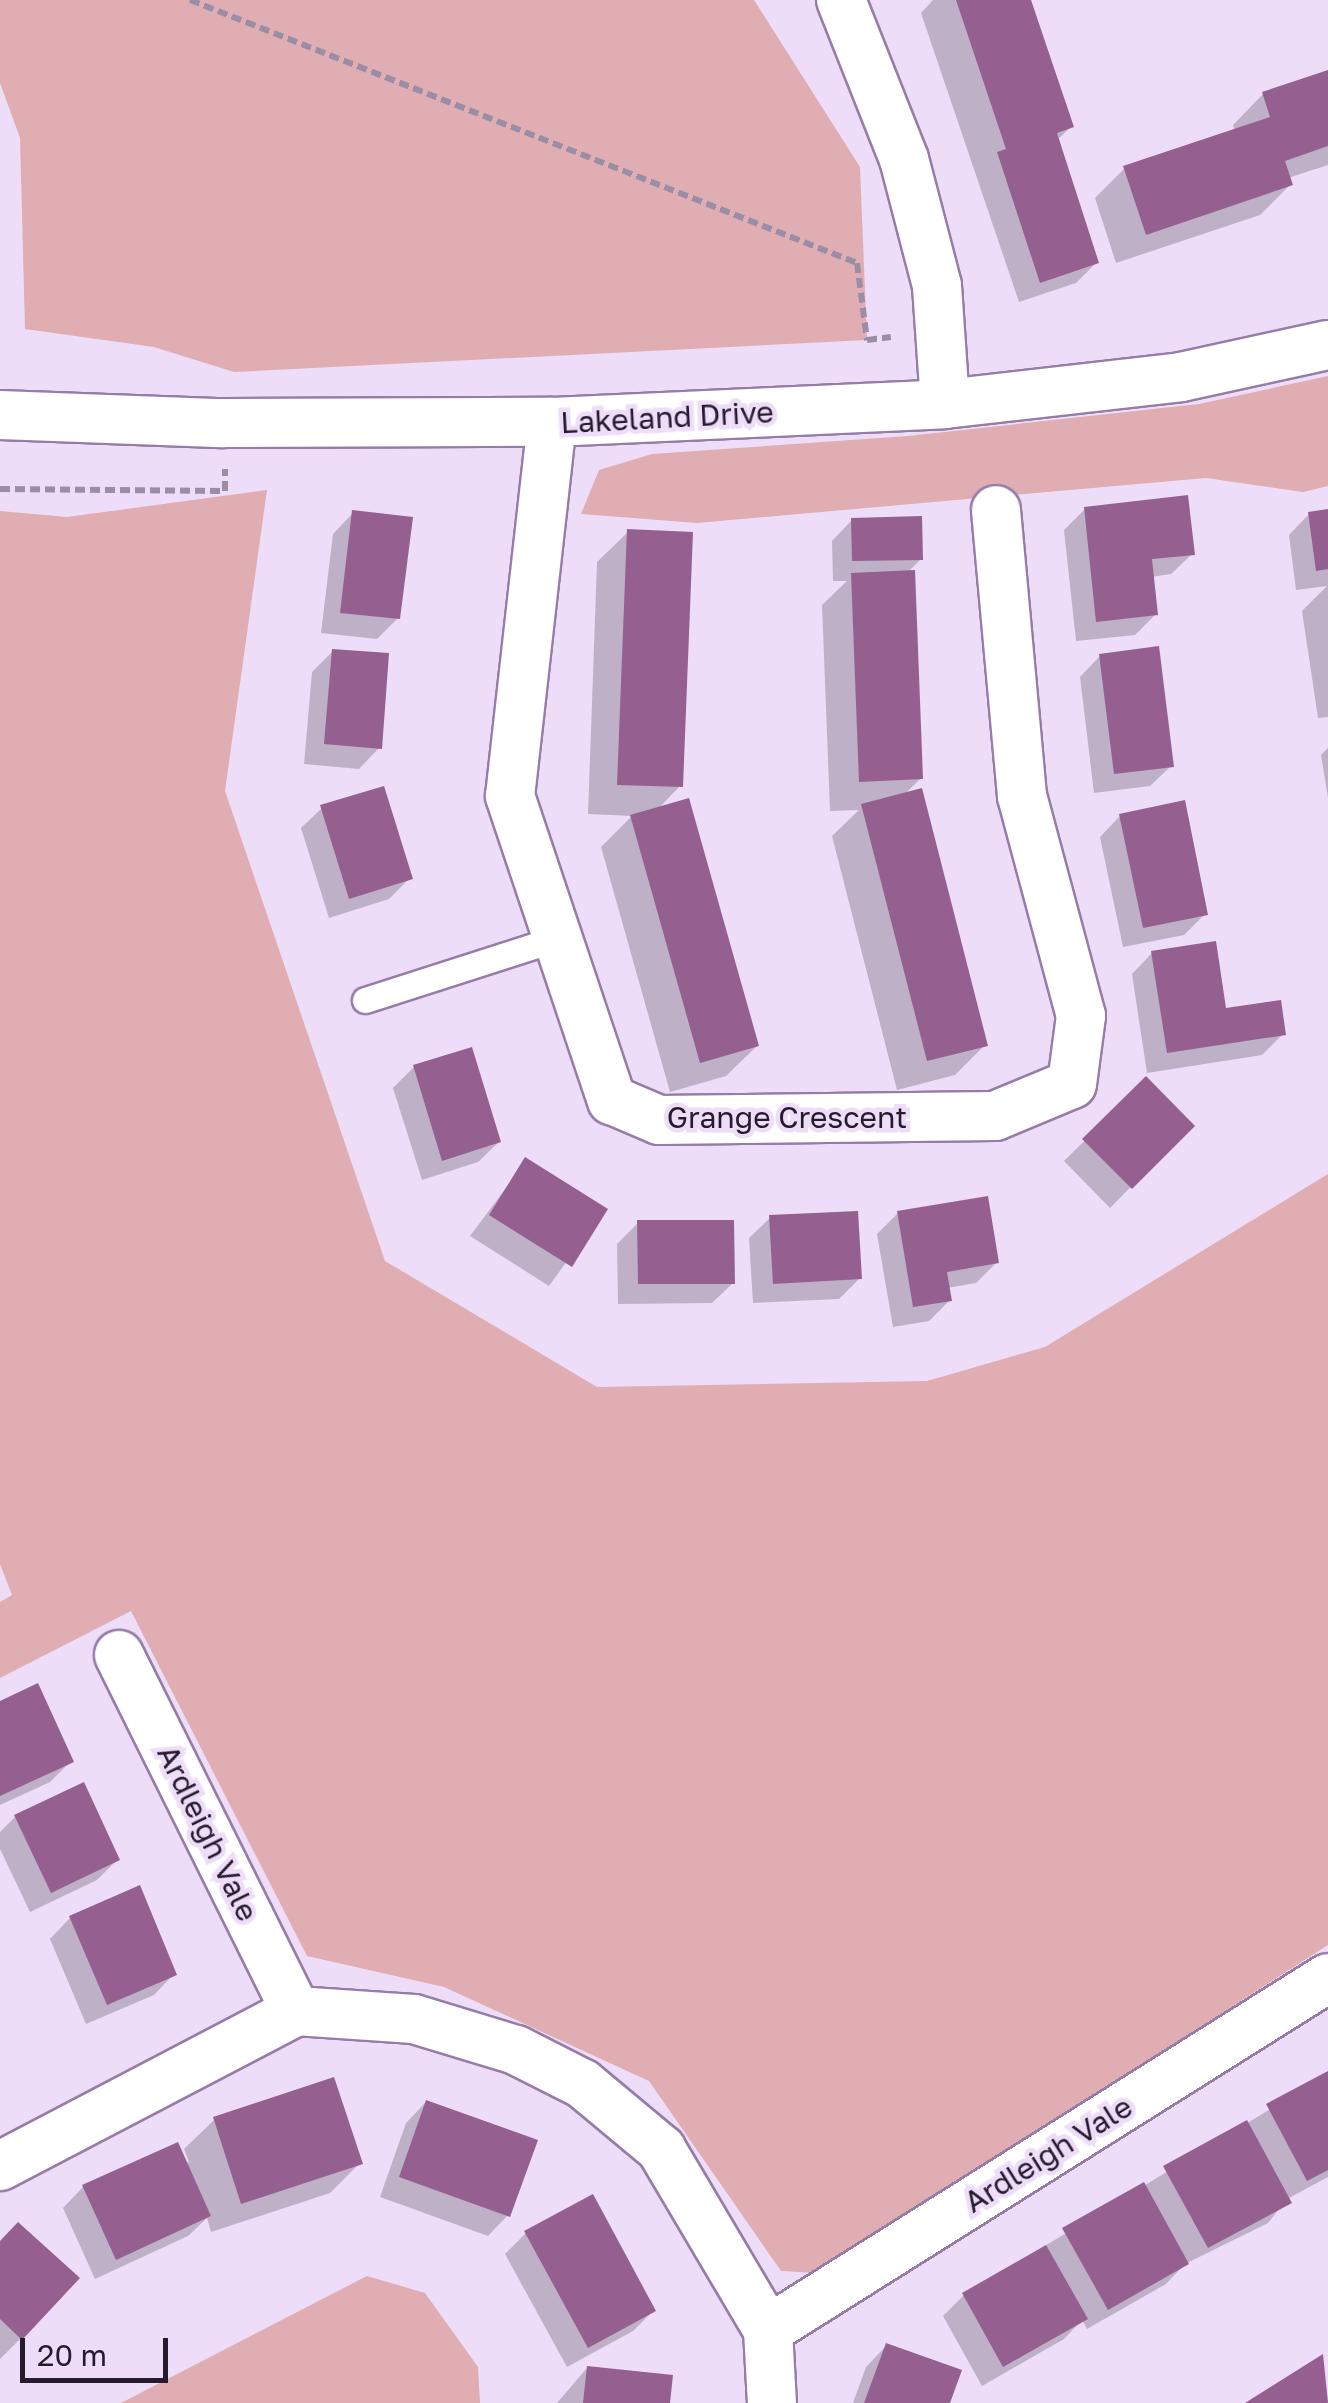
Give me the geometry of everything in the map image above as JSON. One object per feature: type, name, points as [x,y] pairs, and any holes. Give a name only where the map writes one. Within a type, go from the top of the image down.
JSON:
[{"type":"street","points":[[841,0],[904,158],[936,286],[945,404]]},
{"type":"street","name":"Lakeland Drive","points":[[0,415],[223,423],[552,422],[945,404],[1181,378],[1328,344]]},
{"type":"street","name":"Grange Crescent","points":[[552,422],[510,796],[612,1100],[660,1120],[995,1116],[1072,1084],[1081,1016],[1022,796],[996,510]]},
{"type":"street","name":"Ardleigh Vale","points":[[119,1655],[296,2011]]},
{"type":"street","name":"Ardleigh Vale","points":[[768,2330],[1328,1978]]},
{"type":"street","points":[[0,2166],[296,2011],[414,2018],[516,2050],[583,2084],[661,2149],[768,2330],[772,2403]]},
{"type":"lane","points":[[365,1000],[556,938]]},
{"type":"path","points":[[190,0],[857,263],[867,340],[941,332]]},
{"type":"path","points":[[0,489],[225,491],[223,423]]},
{"type":"shaded area","points":[[0,0],[754,0],[860,167],[867,340],[234,372],[154,347],[25,329],[20,138],[0,83]]},
{"type":"shaded area","points":[[1328,376],[1328,486],[1303,492],[1206,478],[697,523],[581,514],[599,470],[652,454],[908,436],[1199,404]]},
{"type":"shaded area","points":[[267,490],[225,791],[385,1261],[597,1387],[927,1381],[1045,1347],[1328,1174],[1328,1945],[817,2273],[781,2271],[649,2081],[444,1987],[307,1956],[131,1611],[0,1678],[0,1602],[12,1595],[0,1564],[0,511],[67,517]]},
{"type":"shaded area","points":[[367,2276],[425,2293],[478,2367],[480,2403],[121,2403]]},
{"type":"building","points":[[956,0],[1031,0],[1074,127],[1057,133],[1099,263],[1040,283],[997,152],[1006,149]]},
{"type":"building","points":[[1328,70],[1328,146],[1285,161],[1293,185],[1146,235],[1123,166],[1270,117],[1262,92]]},
{"type":"building","points":[[1188,495],[1195,555],[1152,559],[1158,615],[1096,622],[1084,507]]},
{"type":"building","points":[[1328,509],[1328,569],[1316,571],[1308,512]]},
{"type":"building","points":[[352,510],[413,517],[400,619],[340,613]]},
{"type":"building","points":[[922,516],[923,560],[852,561],[851,518]]},
{"type":"building","points":[[627,529],[693,532],[683,787],[617,785]]},
{"type":"building","points":[[915,570],[923,779],[859,782],[851,573]]},
{"type":"building","points":[[1159,646],[1174,767],[1114,774],[1099,654]]},
{"type":"building","points":[[332,649],[389,653],[382,749],[324,744]]},
{"type":"building","points":[[384,786],[413,879],[349,899],[320,805]]},
{"type":"building","points":[[922,788],[988,1046],[927,1061],[861,804]]},
{"type":"building","points":[[689,798],[759,1046],[700,1063],[630,815]]},
{"type":"building","points":[[1185,800],[1208,915],[1143,928],[1119,814]]},
{"type":"building","points":[[1216,941],[1226,1008],[1281,1000],[1286,1035],[1167,1053],[1151,951]]},
{"type":"building","points":[[472,1047],[501,1142],[442,1161],[413,1065]]},
{"type":"building","points":[[1146,1076],[1195,1126],[1132,1189],[1082,1139]]},
{"type":"building","points":[[525,1157],[608,1209],[572,1267],[489,1215]]},
{"type":"building","points":[[988,1196],[999,1263],[947,1272],[952,1301],[913,1307],[897,1211]]},
{"type":"building","points":[[858,1211],[862,1279],[773,1284],[769,1215]]},
{"type":"building","points":[[637,1220],[734,1220],[735,1284],[638,1284]]},
{"type":"building","points":[[38,1683],[74,1762],[0,1796],[0,1701]]},
{"type":"building","points":[[84,1782],[120,1860],[51,1893],[14,1815]]},
{"type":"building","points":[[140,1885],[177,1975],[107,2005],[69,1916]]},
{"type":"building","points":[[1328,2071],[1328,2170],[1307,2181],[1266,2104]]},
{"type":"building","points":[[334,2077],[363,2164],[241,2204],[213,2117]]},
{"type":"building","points":[[426,2100],[538,2140],[510,2217],[399,2177]]},
{"type":"building","points":[[1247,2120],[1292,2203],[1208,2248],[1163,2166]]},
{"type":"building","points":[[178,2142],[211,2216],[116,2260],[82,2185]]},
{"type":"building","points":[[1144,2182],[1189,2264],[1108,2310],[1062,2228]]},
{"type":"building","points":[[593,2194],[656,2311],[588,2348],[524,2231]]},
{"type":"building","points":[[18,2222],[80,2278],[22,2340],[0,2319],[0,2241]]},
{"type":"building","points":[[1046,2245],[1088,2319],[1003,2367],[962,2293]]},
{"type":"building","points":[[886,2343],[962,2370],[950,2403],[864,2403]]},
{"type":"building","points":[[1323,2354],[1328,2403],[1245,2403]]},
{"type":"building","points":[[587,2366],[673,2375],[670,2403],[583,2403]]}]
